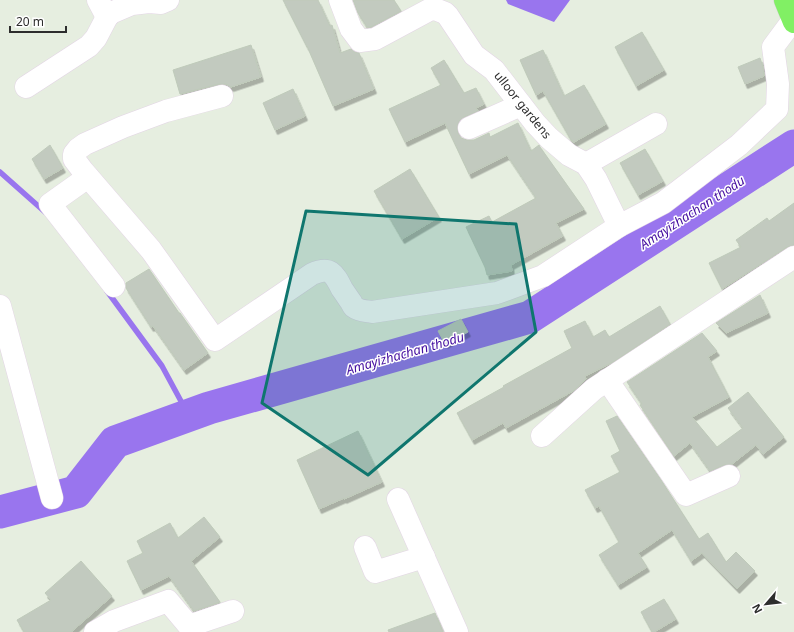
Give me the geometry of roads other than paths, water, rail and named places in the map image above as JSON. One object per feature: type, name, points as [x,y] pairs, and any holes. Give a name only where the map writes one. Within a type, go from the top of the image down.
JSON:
[{"type":"street","points":[[26,86],[89,46],[96,38],[102,9],[111,13],[132,4],[149,2],[161,3],[168,0]]},
{"type":"street","name":"ulloor gardens","points":[[340,0],[351,29],[360,41],[375,39],[429,10],[442,7],[474,55],[494,70],[549,138],[569,154],[586,164],[596,179],[618,226]]},
{"type":"street","points":[[222,96],[166,111],[122,127],[85,144],[74,154],[74,157],[83,171],[151,250],[215,340],[312,274],[319,271],[327,271],[336,276],[343,291],[354,308],[372,312],[497,293],[543,276],[618,226],[663,203],[740,145],[777,109],[778,84],[773,47],[790,14]]},
{"type":"street","points":[[468,128],[521,105]]},
{"type":"street","points":[[586,164],[656,124]]},
{"type":"street","points":[[88,177],[50,204],[114,286]]},
{"type":"street","points":[[542,436],[594,389],[794,257]]},
{"type":"street","points":[[0,306],[52,498]]},
{"type":"street","points":[[607,380],[686,495],[729,476]]},
{"type":"street","points":[[398,499],[457,632]]},
{"type":"street","points":[[365,547],[374,572],[424,557]]},
{"type":"street","points":[[95,632],[114,621],[168,601],[190,626],[233,611]]},
{"type":"waterway","name":"Amayizhachan thodu","points":[[0,512],[76,492],[115,442],[209,408],[530,317],[794,146]]},
{"type":"waterway","points":[[0,172],[45,212]]},
{"type":"waterway","points":[[107,291],[162,366],[189,416]]}]
